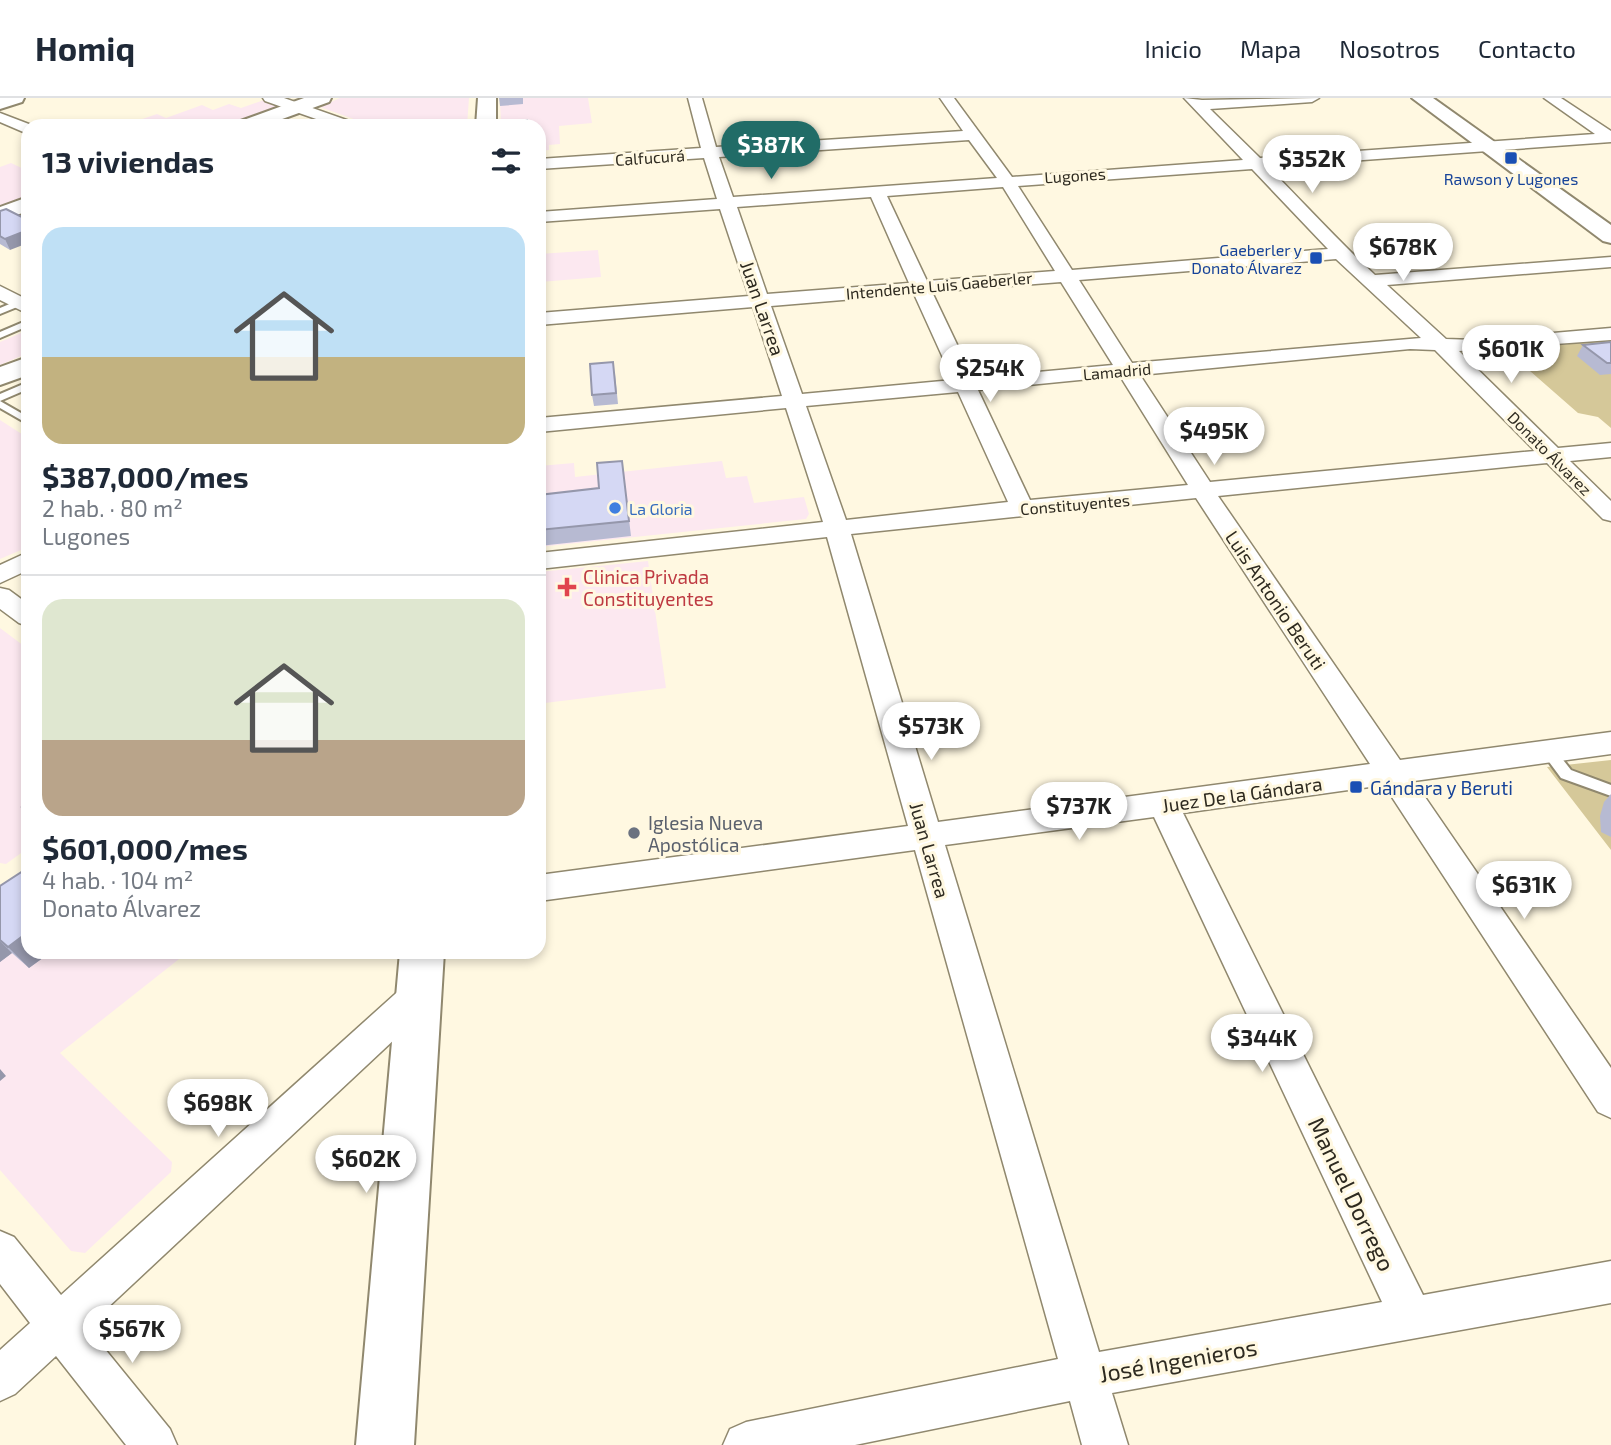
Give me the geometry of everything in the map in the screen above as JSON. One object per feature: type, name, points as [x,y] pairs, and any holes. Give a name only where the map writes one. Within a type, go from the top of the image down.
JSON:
[{"type":"street","points":[[0,103],[15,98]]},
{"type":"street","points":[[270,98],[330,119]]},
{"type":"street","points":[[264,119],[322,98]]},
{"type":"street","points":[[486,119],[487,98]]},
{"type":"street","name":"Juan Larrea","points":[[695,98],[710,153],[837,528],[1104,1445]]},
{"type":"street","name":"Luis Antonio Beruti","points":[[947,98],[971,135],[1007,181],[1204,492],[1611,1100]]},
{"type":"street","points":[[1194,101],[1312,98]]},
{"type":"street","points":[[1421,98],[1611,236]]},
{"type":"street","points":[[1551,98],[1611,137]]},
{"type":"street","name":"Donato Álvarez","points":[[1194,101],[1329,238],[1340,253],[1440,344],[1611,514]]},
{"type":"street","points":[[0,117],[21,126]]},
{"type":"street","name":"Calfucurá","points":[[546,164],[971,135]]},
{"type":"street","name":"Lugones","points":[[546,216],[1611,137]]},
{"type":"street","points":[[877,192],[1022,508]]},
{"type":"street","points":[[0,214],[21,206]]},
{"type":"street","name":"Intendente Luis Gaeberler","points":[[546,317],[1340,253]]},
{"type":"street","points":[[1371,281],[1611,262]]},
{"type":"street","points":[[0,292],[21,305]]},
{"type":"street","name":"Lamadrid","points":[[546,424],[1410,343],[1474,346],[1611,334]]},
{"type":"street","points":[[0,377],[21,368]]},
{"type":"street","name":"Constituyentes","points":[[546,560],[1022,508],[1611,450]]},
{"type":"street","points":[[0,575],[21,564]]},
{"type":"street","points":[[0,596],[21,612]]},
{"type":"street","name":"Juez De la Gándara","points":[[546,887],[1611,743]]},
{"type":"street","name":"Manuel Dorrego","points":[[1164,805],[1412,1318]]},
{"type":"street","points":[[0,1379],[419,974]]},
{"type":"street","points":[[385,1445],[419,974]]},
{"type":"street","points":[[0,1251],[154,1445]]},
{"type":"street","name":"José Ingenieros","points":[[746,1445],[1084,1376],[1611,1282]]},
{"type":"lane","points":[[0,311],[21,306]]},
{"type":"lane","points":[[0,335],[21,326]]},
{"type":"lane","points":[[0,398],[21,388]]},
{"type":"lane","points":[[0,404],[21,414]]},
{"type":"lane","points":[[1548,751],[1566,774],[1611,791]]},
{"type":"shaded area","points":[[340,98],[469,98],[468,119],[353,119],[320,107]]},
{"type":"shaded area","points":[[588,98],[592,123],[559,126],[560,144],[549,145],[549,150],[546,150],[546,119],[501,119],[500,100]]},
{"type":"shaded area","points":[[264,100],[280,108],[252,119],[142,119],[157,114],[166,118],[202,105],[213,110],[229,104],[241,108]]},
{"type":"shaded area","points":[[11,163],[21,168],[21,202],[0,210],[0,167]]},
{"type":"shaded area","points":[[598,250],[601,277],[546,282],[546,254]]},
{"type":"shaded area","points":[[21,333],[21,356],[0,365],[0,342]]},
{"type":"shaded area","points":[[1611,340],[1611,428],[1598,417],[1578,413],[1506,350]]},
{"type":"shaded area","points":[[0,420],[21,434],[21,550],[0,559]]},
{"type":"shaded area","points":[[722,461],[726,478],[747,476],[754,503],[804,497],[809,514],[806,519],[546,546],[546,465],[574,463],[575,477]]},
{"type":"shaded area","points":[[648,561],[666,688],[546,703],[546,571]]},
{"type":"shaded area","points":[[0,628],[21,644],[21,853],[6,864],[0,863]]},
{"type":"shaded area","points":[[1611,760],[1611,850],[1547,767]]},
{"type":"shaded area","points":[[0,917],[21,943],[21,959],[179,959],[60,1053],[172,1162],[171,1172],[85,1253],[71,1251],[0,1170]]},
{"type":"building","points":[[6,209],[21,216],[21,233],[5,239],[0,236],[0,211]]},
{"type":"building","points":[[1611,342],[1611,363],[1607,363],[1583,345]]},
{"type":"building","points":[[613,362],[616,393],[592,395],[590,364]]},
{"type":"building","points":[[622,461],[629,521],[546,529],[546,494],[599,488],[597,463]]},
{"type":"building","points":[[21,872],[21,937],[8,947],[0,940],[0,886]]},
{"type":"place","name":"Rawson y Lugones","points":[[1511,158]]},
{"type":"place","name":"Gaeberler y Donato Álvarez","points":[[1316,258]]},
{"type":"place","name":"La Gloria","points":[[615,508]]},
{"type":"place","name":"Clinica Privada Constituyentes","points":[[567,587]]},
{"type":"place","name":"Gándara y Beruti","points":[[1356,787]]},
{"type":"place","name":"Iglesia Nueva Apostólica","points":[[634,833]]}]
